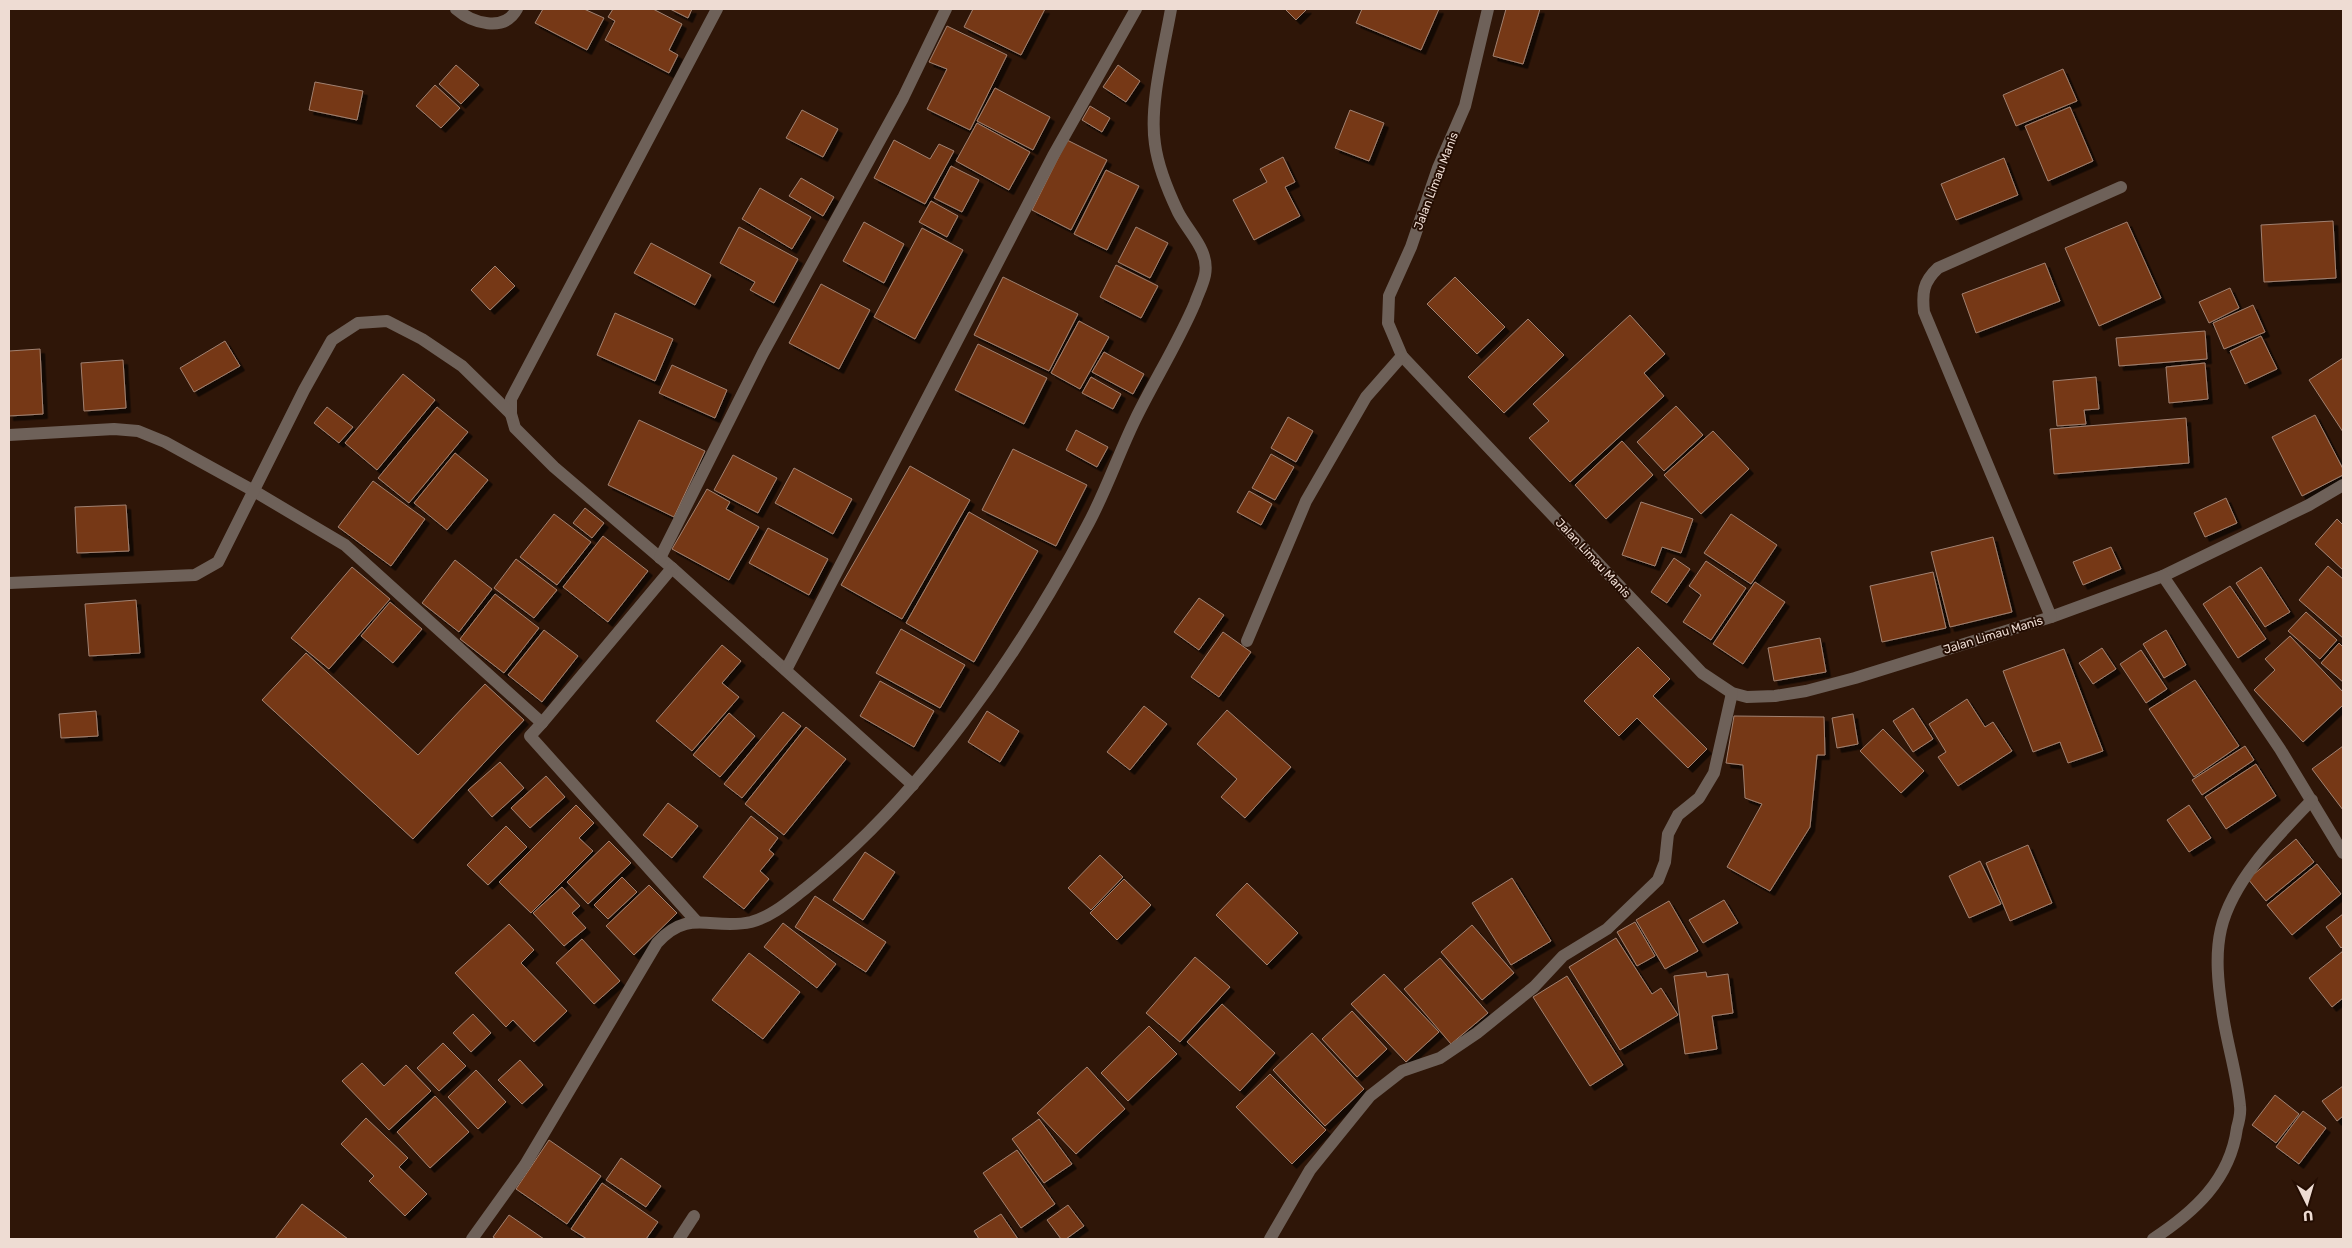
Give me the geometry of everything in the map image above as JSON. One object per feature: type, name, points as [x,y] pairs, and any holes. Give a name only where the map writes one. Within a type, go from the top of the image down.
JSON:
[{"type":"street","points":[[456,9],[467,18],[483,24],[501,22],[517,9]]},
{"type":"street","points":[[717,9],[511,399],[511,414],[515,428],[554,467],[672,568],[913,785]]},
{"type":"street","points":[[660,558],[763,354],[903,98],[946,9]]},
{"type":"street","points":[[786,670],[1053,156],[1136,9]]},
{"type":"street","points":[[472,1239],[525,1165],[657,943],[675,927],[697,922],[728,924],[751,922],[774,913],[845,856],[913,785],[975,704],[1016,646],[1052,590],[1088,525],[1135,420],[1188,318],[1206,274],[1205,258],[1197,240],[1179,214],[1165,180],[1155,145],[1153,116],[1171,9]]},
{"type":"street","name":"Jalan Limau Manis","points":[[1488,9],[1465,106],[1438,168],[1412,247],[1389,296],[1388,322],[1402,356],[1702,673],[1732,693],[1747,697],[1775,696],[1806,691],[1855,678],[2051,617],[2163,576],[2343,486]]},
{"type":"street","points":[[2051,617],[1924,312],[1922,293],[1928,277],[1938,268],[2120,187]]},
{"type":"street","points":[[9,582],[195,575],[218,562],[304,390],[332,340],[358,323],[387,321],[422,339],[462,366],[511,414]]},
{"type":"street","points":[[1247,641],[1306,501],[1366,397],[1402,356]]},
{"type":"street","points":[[9,435],[114,430],[138,431],[165,442],[254,491],[344,545],[542,723]]},
{"type":"street","points":[[672,568],[530,736],[697,922]]},
{"type":"street","points":[[2163,576],[2280,749],[2343,853]]},
{"type":"street","points":[[1270,1239],[1310,1170],[1370,1096],[1402,1071],[1440,1058],[1477,1033],[1534,987],[1563,956],[1607,929],[1658,880],[1665,862],[1668,834],[1678,815],[1699,798],[1714,773],[1732,693]]},
{"type":"street","points":[[2153,1239],[2184,1219],[2199,1205],[2228,1163],[2236,1140],[2240,1108],[2218,986],[2218,948],[2221,928],[2244,879],[2261,854],[2312,800]]},
{"type":"street","points":[[679,1239],[694,1216]]},
{"type":"building","points":[[543,9],[584,9],[604,18],[587,50],[535,23]]},
{"type":"building","points":[[613,9],[653,9],[682,24],[669,50],[678,55],[669,73],[605,40],[615,21],[608,17]]},
{"type":"building","points":[[670,9],[692,9],[688,18]]},
{"type":"building","points":[[973,9],[1045,9],[1021,55],[964,27]]},
{"type":"building","points":[[1285,9],[1307,9],[1296,20]]},
{"type":"building","points":[[1362,9],[1439,9],[1421,50],[1356,23]]},
{"type":"building","points":[[1506,9],[1540,9],[1523,64],[1493,56]]},
{"type":"building","points":[[947,26],[1007,55],[970,130],[927,109],[947,69],[929,62]]},
{"type":"building","points":[[456,65],[479,85],[461,104],[439,84]]},
{"type":"building","points":[[1118,65],[1140,81],[1126,102],[1103,87]]},
{"type":"building","points":[[2063,69],[2077,101],[2016,126],[2003,95]]},
{"type":"building","points":[[315,82],[363,91],[357,120],[309,110]]},
{"type":"building","points":[[435,85],[460,108],[441,128],[416,106]]},
{"type":"building","points":[[995,88],[1050,117],[1033,150],[977,121]]},
{"type":"building","points":[[1090,106],[1110,118],[1102,132],[1082,120]]},
{"type":"building","points":[[2070,107],[2093,161],[2048,181],[2025,126]]},
{"type":"building","points":[[802,110],[838,129],[823,157],[786,138]]},
{"type":"building","points":[[1350,110],[1384,123],[1369,161],[1335,148]]},
{"type":"building","points":[[977,123],[1030,152],[1009,190],[956,161]]},
{"type":"building","points":[[894,140],[930,159],[939,144],[954,151],[925,204],[874,178]]},
{"type":"building","points":[[1067,140],[1107,160],[1071,230],[1032,210]]},
{"type":"building","points":[[1283,157],[1295,182],[1285,187],[1300,216],[1254,240],[1233,200],[1267,182],[1260,169]]},
{"type":"building","points":[[2004,158],[2018,195],[1956,220],[1941,184]]},
{"type":"building","points":[[951,166],[979,180],[962,212],[934,198]]},
{"type":"building","points":[[1106,170],[1139,186],[1107,250],[1074,234]]},
{"type":"building","points":[[801,178],[834,197],[823,216],[789,196]]},
{"type":"building","points":[[760,188],[811,217],[792,249],[742,219]]},
{"type":"building","points":[[931,201],[958,216],[947,237],[919,222]]},
{"type":"building","points":[[2333,221],[2336,278],[2264,282],[2261,225]]},
{"type":"building","points":[[864,222],[904,244],[884,283],[843,261]]},
{"type":"building","points":[[2127,222],[2161,298],[2099,326],[2065,248]]},
{"type":"building","points":[[739,227],[798,259],[774,303],[750,290],[755,282],[720,263]]},
{"type":"building","points":[[1136,227],[1168,243],[1150,278],[1118,262]]},
{"type":"building","points":[[922,228],[963,250],[915,339],[874,317]]},
{"type":"building","points":[[651,243],[711,275],[695,305],[634,273]]},
{"type":"building","points":[[2045,263],[2060,301],[1976,333],[1962,294]]},
{"type":"building","points":[[1116,265],[1158,286],[1141,318],[1100,297]]},
{"type":"building","points":[[495,266],[515,286],[490,310],[471,290]]},
{"type":"building","points":[[1003,277],[1078,314],[1049,371],[974,335]]},
{"type":"building","points":[[1455,277],[1505,327],[1477,354],[1427,304]]},
{"type":"building","points":[[821,284],[870,310],[839,369],[789,343]]},
{"type":"building","points":[[2230,288],[2239,308],[2209,323],[2199,302]]},
{"type":"building","points":[[2253,305],[2265,332],[2224,349],[2213,323]]},
{"type":"building","points":[[615,313],[673,339],[655,381],[597,355]]},
{"type":"building","points":[[1630,315],[1665,354],[1644,373],[1664,396],[1570,482],[1529,438],[1549,421],[1533,404]]},
{"type":"building","points":[[1528,319],[1564,355],[1504,413],[1468,377]]},
{"type":"building","points":[[1079,321],[1109,337],[1080,389],[1051,373]]},
{"type":"building","points":[[2205,331],[2207,359],[2119,366],[2116,338]]},
{"type":"building","points":[[2261,336],[2277,369],[2245,384],[2230,351]]},
{"type":"building","points":[[225,341],[240,366],[194,392],[180,368]]},
{"type":"building","points":[[978,344],[1047,378],[1024,424],[955,390]]},
{"type":"building","points":[[40,349],[43,414],[9,416],[9,351]]},
{"type":"building","points":[[1104,352],[1144,374],[1133,394],[1092,372]]},
{"type":"building","points":[[2343,358],[2343,432],[2309,380]]},
{"type":"building","points":[[123,360],[126,408],[84,411],[81,363]]},
{"type":"building","points":[[2205,363],[2208,399],[2169,403],[2166,367]]},
{"type":"building","points":[[672,365],[727,390],[715,418],[659,393]]},
{"type":"building","points":[[403,374],[435,400],[377,470],[345,443]]},
{"type":"building","points":[[1091,377],[1121,394],[1113,409],[1082,393]]},
{"type":"building","points":[[2096,377],[2099,409],[2084,410],[2086,424],[2057,426],[2053,381]]},
{"type":"building","points":[[1676,406],[1703,435],[1664,471],[1637,442]]},
{"type":"building","points":[[327,407],[353,427],[339,443],[314,423]]},
{"type":"building","points":[[437,407],[468,432],[409,503],[378,478]]},
{"type":"building","points":[[2315,415],[2343,469],[2343,475],[2302,496],[2272,437]]},
{"type":"building","points":[[1288,417],[1313,431],[1296,462],[1271,448]]},
{"type":"building","points":[[2186,418],[2189,463],[2054,474],[2050,429]]},
{"type":"building","points":[[639,420],[705,451],[674,517],[608,485]]},
{"type":"building","points":[[1076,430],[1108,447],[1097,467],[1066,450]]},
{"type":"building","points":[[1713,431],[1749,469],[1701,514],[1664,475]]},
{"type":"building","points":[[1622,441],[1653,475],[1606,519],[1575,485]]},
{"type":"building","points":[[1013,449],[1087,485],[1056,546],[982,510]]},
{"type":"building","points":[[455,453],[488,480],[447,530],[414,503]]},
{"type":"building","points":[[1271,454],[1294,467],[1275,500],[1252,488]]},
{"type":"building","points":[[733,455],[777,478],[758,513],[714,490]]},
{"type":"building","points":[[910,466],[970,500],[902,619],[841,585]]},
{"type":"building","points":[[794,468],[852,499],[833,534],[775,503]]},
{"type":"building","points":[[373,481],[425,519],[391,566],[338,527]]},
{"type":"building","points":[[707,489],[730,502],[726,509],[759,527],[729,580],[672,549]]},
{"type":"building","points":[[1249,491],[1272,504],[1261,525],[1237,512]]},
{"type":"building","points":[[2226,498],[2237,523],[2205,537],[2194,513]]},
{"type":"building","points":[[1641,502],[1693,519],[1681,553],[1662,547],[1655,566],[1622,555]]},
{"type":"building","points":[[126,505],[129,551],[77,553],[75,507]]},
{"type":"building","points":[[585,508],[604,523],[592,538],[573,523]]},
{"type":"building","points":[[969,512],[1038,551],[974,662],[906,623]]},
{"type":"building","points":[[554,514],[591,542],[557,585],[520,557]]},
{"type":"building","points":[[1731,514],[1777,545],[1751,584],[1704,553]]},
{"type":"building","points":[[2337,519],[2343,525],[2343,570],[2315,544]]},
{"type":"building","points":[[768,528],[828,559],[809,595],[749,563]]},
{"type":"building","points":[[603,536],[648,571],[608,622],[563,587]]},
{"type":"building","points":[[1993,537],[2012,612],[1950,627],[1931,552]]},
{"type":"building","points":[[2111,547],[2121,569],[2083,585],[2073,562]]},
{"type":"building","points":[[1674,558],[1690,569],[1667,603],[1651,592]]},
{"type":"building","points":[[516,559],[557,590],[534,618],[494,588]]},
{"type":"building","points":[[455,560],[492,589],[459,632],[422,603]]},
{"type":"building","points":[[1706,561],[1746,588],[1711,640],[1683,622],[1701,595],[1689,586]]},
{"type":"building","points":[[2328,566],[2343,579],[2343,638],[2299,600]]},
{"type":"building","points":[[352,567],[390,599],[329,669],[291,638]]},
{"type":"building","points":[[2261,567],[2290,612],[2265,627],[2236,583]]},
{"type":"building","points":[[1933,572],[1946,628],[1882,642],[1870,586]]},
{"type":"building","points":[[1755,582],[1785,602],[1743,664],[1713,644]]},
{"type":"building","points":[[2230,586],[2266,639],[2238,658],[2203,604]]},
{"type":"building","points":[[495,594],[539,628],[504,673],[460,639]]},
{"type":"building","points":[[1199,598],[1224,615],[1199,650],[1174,632]]},
{"type":"building","points":[[136,600],[140,653],[89,656],[85,604]]},
{"type":"building","points":[[390,602],[422,629],[393,663],[361,636]]},
{"type":"building","points":[[2306,612],[2337,640],[2320,659],[2288,631]]},
{"type":"building","points":[[901,629],[965,665],[940,708],[876,673]]},
{"type":"building","points":[[544,630],[578,656],[542,702],[508,675]]},
{"type":"building","points":[[2166,630],[2186,665],[2164,678],[2143,644]]},
{"type":"building","points":[[1223,632],[1251,652],[1219,697],[1191,677]]},
{"type":"building","points":[[2290,636],[2343,692],[2343,705],[2303,742],[2254,690],[2275,670],[2265,659]]},
{"type":"building","points":[[1820,638],[1826,672],[1774,681],[1768,648]]},
{"type":"building","points":[[2339,643],[2343,647],[2343,682],[2321,663]]},
{"type":"building","points":[[722,645],[741,661],[722,683],[739,697],[692,751],[656,721]]},
{"type":"building","points":[[1638,647],[1670,679],[1653,696],[1707,749],[1688,768],[1637,718],[1619,736],[1584,701]]},
{"type":"building","points":[[2102,648],[2116,669],[2093,684],[2079,663]]},
{"type":"building","points":[[2064,649],[2103,751],[2068,763],[2060,742],[2033,752],[2003,671]]},
{"type":"building","points":[[2141,650],[2167,689],[2146,703],[2120,664]]},
{"type":"building","points":[[306,653],[418,755],[485,684],[524,720],[413,839],[262,700]]},
{"type":"building","points":[[2195,680],[2239,746],[2194,777],[2149,709]]},
{"type":"building","points":[[880,681],[934,711],[914,747],[860,716]]},
{"type":"building","points":[[1967,699],[1985,727],[1993,722],[2012,751],[1958,786],[1938,757],[1946,752],[1929,724]]},
{"type":"building","points":[[1144,706],[1167,724],[1130,770],[1107,752]]},
{"type":"building","points":[[1913,708],[1933,739],[1913,752],[1893,721]]},
{"type":"building","points":[[1227,710],[1291,767],[1245,818],[1221,797],[1237,779],[1197,744]]},
{"type":"building","points":[[96,711],[98,736],[61,738],[59,714]]},
{"type":"building","points":[[987,711],[1019,731],[1000,762],[968,742]]},
{"type":"building","points":[[783,712],[801,726],[742,798],[724,784]]},
{"type":"building","points":[[729,713],[755,736],[720,777],[693,755]]},
{"type":"building","points":[[1853,714],[1858,744],[1837,748],[1832,718]]},
{"type":"building","points":[[1734,716],[1824,717],[1825,755],[1817,755],[1810,827],[1770,891],[1727,867],[1762,804],[1745,798],[1743,765],[1726,763]]},
{"type":"building","points":[[806,727],[846,759],[784,835],[745,804]]},
{"type":"building","points":[[1883,729],[1924,771],[1901,793],[1860,751]]},
{"type":"building","points":[[2245,746],[2254,760],[2202,795],[2192,780]]},
{"type":"building","points":[[2343,746],[2343,810],[2312,769]]},
{"type":"building","points":[[500,762],[524,788],[492,817],[468,790]]},
{"type":"building","points":[[2256,764],[2276,796],[2226,829],[2205,797]]},
{"type":"building","points":[[546,776],[565,797],[530,828],[511,808]]},
{"type":"building","points":[[668,803],[698,826],[672,858],[643,835]]},
{"type":"building","points":[[576,805],[594,823],[579,838],[593,851],[531,913],[499,882]]},
{"type":"building","points":[[2189,805],[2211,838],[2189,852],[2167,820]]},
{"type":"building","points":[[751,816],[778,838],[769,850],[774,854],[760,871],[769,879],[744,909],[703,877]]},
{"type":"building","points":[[506,826],[527,847],[488,885],[467,865]]},
{"type":"building","points":[[2296,839],[2314,862],[2266,901],[2248,879]]},
{"type":"building","points":[[609,841],[631,863],[588,904],[567,882]]},
{"type":"building","points":[[2028,845],[2052,903],[2010,921],[1986,863]]},
{"type":"building","points":[[865,852],[895,872],[863,920],[833,900]]},
{"type":"building","points":[[1100,855],[1123,877],[1091,910],[1068,888]]},
{"type":"building","points":[[1980,861],[2001,904],[1969,918],[1949,876]]},
{"type":"building","points":[[2317,864],[2341,894],[2292,935],[2267,905]]},
{"type":"building","points":[[622,877],[637,892],[608,919],[594,905]]},
{"type":"building","points":[[1512,878],[1551,941],[1511,965],[1472,903]]},
{"type":"building","points":[[1124,879],[1151,905],[1117,940],[1090,913]]},
{"type":"building","points":[[1247,883],[1298,933],[1267,965],[1216,915]]},
{"type":"building","points":[[649,885],[677,913],[634,955],[606,926]]},
{"type":"building","points":[[562,887],[580,906],[572,913],[586,928],[564,946],[533,913]]},
{"type":"building","points":[[815,896],[886,942],[866,972],[795,927]]},
{"type":"building","points":[[1724,900],[1738,923],[1703,943],[1689,920]]},
{"type":"building","points":[[1669,901],[1698,951],[1665,969],[1636,920]]},
{"type":"building","points":[[2343,914],[2343,946],[2341,948],[2326,927]]},
{"type":"building","points":[[1635,922],[1655,956],[1637,966],[1617,932]]},
{"type":"building","points":[[783,923],[836,964],[817,988],[764,947]]},
{"type":"building","points":[[509,924],[534,950],[521,963],[567,1011],[534,1042],[513,1020],[506,1027],[455,973]]},
{"type":"building","points":[[1472,925],[1514,973],[1482,1000],[1441,952]]},
{"type":"building","points":[[1616,938],[1652,994],[1661,988],[1678,1015],[1620,1050],[1569,967]]},
{"type":"building","points":[[582,939],[620,981],[594,1004],[556,963]]},
{"type":"building","points":[[2343,951],[2343,998],[2332,1007],[2309,978]]},
{"type":"building","points":[[749,953],[800,992],[763,1039],[712,1000]]},
{"type":"building","points":[[1195,957],[1230,987],[1180,1042],[1146,1013]]},
{"type":"building","points":[[1440,958],[1488,1013],[1451,1044],[1404,989]]},
{"type":"building","points":[[1706,972],[1707,977],[1728,974],[1733,1013],[1712,1016],[1717,1049],[1685,1054],[1674,976]]},
{"type":"building","points":[[1384,974],[1439,1032],[1406,1062],[1351,1004]]},
{"type":"building","points":[[1567,976],[1623,1065],[1590,1086],[1533,997]]},
{"type":"building","points":[[1222,1004],[1275,1053],[1240,1091],[1187,1042]]},
{"type":"building","points":[[1352,1011],[1387,1049],[1357,1077],[1322,1039]]},
{"type":"building","points":[[473,1014],[491,1033],[471,1052],[453,1033]]},
{"type":"building","points":[[1149,1026],[1177,1054],[1128,1101],[1101,1073]]},
{"type":"building","points":[[1312,1033],[1364,1089],[1325,1126],[1273,1070]]},
{"type":"building","points":[[443,1043],[466,1066],[439,1091],[417,1068]]},
{"type":"building","points":[[520,1060],[543,1085],[522,1104],[498,1080]]},
{"type":"building","points":[[362,1063],[384,1086],[406,1065],[431,1091],[389,1130],[342,1081]]},
{"type":"building","points":[[1087,1067],[1125,1109],[1076,1154],[1037,1113]]},
{"type":"building","points":[[476,1070],[506,1102],[478,1129],[448,1097]]},
{"type":"building","points":[[1270,1074],[1326,1130],[1292,1164],[1236,1107]]},
{"type":"building","points":[[2343,1086],[2343,1116],[2337,1121],[2322,1101]]},
{"type":"building","points":[[2275,1095],[2299,1114],[2276,1143],[2252,1125]]},
{"type":"building","points":[[435,1096],[469,1132],[430,1168],[397,1132]]},
{"type":"building","points":[[2303,1111],[2326,1128],[2299,1164],[2276,1147]]},
{"type":"building","points":[[366,1118],[408,1158],[399,1167],[427,1194],[405,1216],[369,1181],[374,1176],[341,1144]]},
{"type":"building","points":[[1039,1119],[1072,1164],[1044,1183],[1012,1139]]},
{"type":"building","points":[[549,1140],[601,1176],[567,1224],[516,1189]]},
{"type":"building","points":[[1017,1150],[1055,1204],[1021,1228],[983,1173]]},
{"type":"building","points":[[621,1158],[661,1186],[646,1207],[606,1180]]},
{"type":"building","points":[[602,1183],[658,1222],[646,1239],[587,1239],[571,1229]]},
{"type":"building","points":[[302,1204],[348,1239],[275,1239]]},
{"type":"building","points":[[1068,1205],[1084,1226],[1066,1239],[1061,1239],[1047,1220]]},
{"type":"building","points":[[1001,1214],[1018,1239],[979,1239],[974,1231]]},
{"type":"building","points":[[509,1215],[544,1239],[496,1239],[493,1237]]}]
